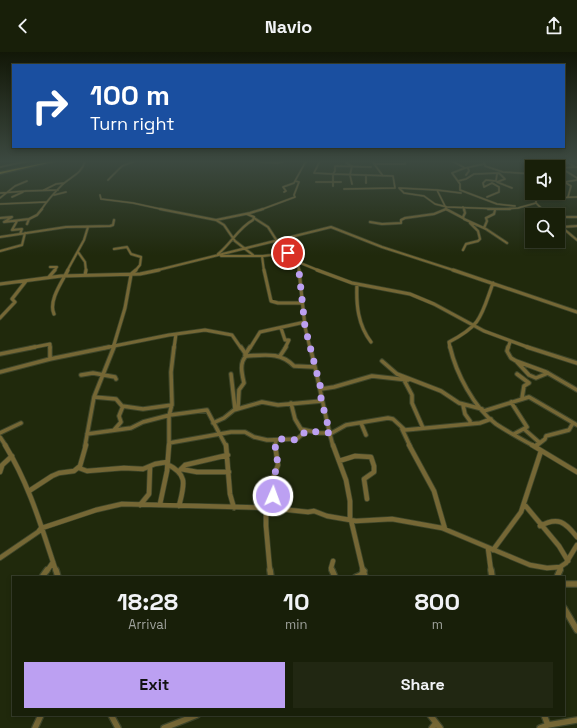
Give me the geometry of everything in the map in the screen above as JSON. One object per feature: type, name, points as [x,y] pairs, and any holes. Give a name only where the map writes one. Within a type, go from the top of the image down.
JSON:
[{"type":"street","points":[[12,197],[22,193]]},
{"type":"street","points":[[0,218],[12,217],[4,222],[29,219],[37,214],[55,193]]},
{"type":"street","points":[[53,195],[64,193]]},
{"type":"street","points":[[216,220],[247,214],[295,197],[296,193]]},
{"type":"street","points":[[404,193],[424,196],[435,204],[443,206],[495,210],[522,207],[536,203],[541,208]]},
{"type":"street","points":[[438,193],[443,206],[446,209],[466,220],[478,231],[480,237],[478,240],[466,244],[463,250]]},
{"type":"street","points":[[466,193],[497,204],[522,207]]},
{"type":"street","points":[[487,197],[498,193]]},
{"type":"street","points":[[568,197],[569,193]]},
{"type":"street","points":[[100,195],[102,199],[133,203],[216,220],[224,225],[233,238],[253,255]]},
{"type":"street","points":[[565,197],[577,197]]},
{"type":"street","points":[[0,204],[46,202]]},
{"type":"street","points":[[463,208],[465,215],[463,218]]},
{"type":"street","points":[[370,222],[382,224],[401,223],[401,220],[408,216],[435,214],[446,209]]},
{"type":"street","points":[[484,228],[487,221],[486,218],[494,214],[495,210]]},
{"type":"street","points":[[247,214],[267,226],[277,241],[289,246],[298,262],[300,294],[314,367],[321,389],[322,401],[335,454],[346,480],[350,501],[350,520],[365,576]]},
{"type":"street","points":[[565,217],[577,217]]},
{"type":"street","points":[[216,256],[225,249],[245,224],[254,218]]},
{"type":"street","points":[[27,224],[29,219]]},
{"type":"street","points":[[0,237],[66,227],[111,225],[114,220]]},
{"type":"street","points":[[466,220],[484,228],[507,243]]},
{"type":"street","points":[[16,221],[12,230],[22,229],[20,234]]},
{"type":"street","points":[[565,227],[577,226]]},
{"type":"street","points":[[54,314],[51,309],[52,301],[87,235],[88,227]]},
{"type":"street","points":[[0,284],[49,277],[130,275],[181,265],[331,227],[382,248],[493,283],[577,312]]},
{"type":"street","points":[[565,229],[576,238]]},
{"type":"street","points":[[0,251],[20,246],[25,233]]},
{"type":"street","points":[[29,491],[59,473],[74,472],[79,468],[84,454],[94,397],[104,375],[114,346],[125,308],[130,275],[135,271],[141,260],[141,257],[131,254],[127,247],[114,248]]},
{"type":"street","points":[[78,252],[86,263],[87,270],[85,275]]},
{"type":"street","points":[[216,256],[294,254]]},
{"type":"street","points":[[262,256],[271,301],[274,303],[295,301],[302,302]]},
{"type":"street","points":[[298,262],[357,284],[415,295],[510,342],[577,363]]},
{"type":"street","points":[[49,277],[57,267],[50,267]]},
{"type":"street","points":[[0,318],[15,302],[12,299],[26,280]]},
{"type":"street","points":[[493,283],[481,317],[475,326],[449,342],[458,370],[483,410],[491,419],[577,472]]},
{"type":"street","points":[[357,284],[361,324],[366,336],[371,342]]},
{"type":"street","points":[[237,409],[239,390],[244,383],[241,369],[246,356],[260,332],[305,322]]},
{"type":"street","points":[[280,356],[286,351],[289,342],[289,340],[285,340],[281,328]]},
{"type":"street","points":[[0,372],[50,358],[150,338],[205,330],[231,335],[246,356]]},
{"type":"street","points":[[160,504],[169,443],[170,415],[172,405],[171,372],[176,334]]},
{"type":"street","points":[[510,342],[507,351],[511,358],[548,372],[577,390]]},
{"type":"street","points":[[0,354],[49,344],[51,345],[50,358]]},
{"type":"street","points":[[246,356],[280,356],[287,359],[294,366],[314,367]]},
{"type":"street","points":[[516,361],[529,375],[536,378],[548,372]]},
{"type":"street","points":[[382,362],[397,374],[441,391],[463,405],[483,410],[522,398],[534,398],[575,424],[569,430],[546,436],[545,439],[535,447]]},
{"type":"street","points":[[81,375],[93,373],[115,377],[116,379]]},
{"type":"street","points":[[231,374],[237,409]]},
{"type":"street","points":[[517,374],[529,383],[524,386],[522,398]]},
{"type":"street","points":[[321,389],[375,376],[411,380]]},
{"type":"street","points":[[404,380],[412,395],[412,403],[422,428]]},
{"type":"street","points":[[94,397],[118,400],[123,406],[143,409],[172,405]]},
{"type":"street","points":[[214,423],[237,409],[265,402],[278,405],[322,401]]},
{"type":"street","points":[[511,402],[527,426],[514,434]]},
{"type":"street","points":[[291,403],[297,423],[301,429],[306,431],[330,433],[346,425],[361,424],[390,418],[402,429],[413,453],[434,491],[445,529]]},
{"type":"street","points":[[463,405],[464,412],[470,424]]},
{"type":"street","points":[[114,430],[121,422],[119,416],[123,406]]},
{"type":"street","points":[[87,434],[131,428],[143,422],[170,415],[206,410],[224,436],[228,455],[230,492],[234,508]]},
{"type":"street","points":[[402,429],[409,430],[480,423],[491,419]]},
{"type":"street","points":[[0,434],[21,423]]},
{"type":"street","points":[[361,424],[366,435]]},
{"type":"street","points":[[524,428],[540,443]]},
{"type":"street","points":[[169,443],[221,433],[245,432],[254,437],[276,441],[280,439],[297,440],[306,431]]},
{"type":"street","points":[[0,437],[12,456],[29,491],[54,561],[58,576]]},
{"type":"street","points":[[275,508],[271,483],[278,465],[275,445],[276,441]]},
{"type":"street","points":[[492,576],[490,549],[509,530],[524,504],[541,451]]},
{"type":"street","points":[[180,470],[186,465],[228,455]]},
{"type":"street","points":[[0,472],[1,466],[12,456]]},
{"type":"street","points":[[339,461],[352,457],[371,457],[375,471],[373,474],[366,476],[364,479],[366,499]]},
{"type":"street","points":[[79,468],[87,471],[102,471],[124,468],[143,470],[155,464],[167,463],[180,470],[196,472],[229,472]]},
{"type":"street","points":[[140,505],[149,494],[148,485],[150,467]]},
{"type":"street","points":[[179,506],[182,489],[182,476],[180,470]]},
{"type":"street","points":[[0,558],[42,528],[110,506],[122,504],[275,508],[308,512],[314,511],[327,516],[350,520],[398,520],[420,523],[445,529],[530,565],[554,568],[561,566],[568,561],[577,545]]},
{"type":"street","points":[[524,504],[540,526],[559,546],[568,561]]},
{"type":"street","points":[[266,508],[266,526],[271,576]]},
{"type":"street","points":[[540,526],[548,521],[560,520],[567,525],[577,537]]},
{"type":"street","points":[[43,576],[54,561]]},
{"type":"street","points":[[333,561],[331,568],[335,576]]},
{"type":"street","points":[[557,576],[561,566]]},
{"type":"street","points":[[360,576],[364,571]]},
{"type":"street","points":[[565,584],[577,584]]},
{"type":"street","points":[[565,610],[577,630]]},
{"type":"street","points":[[35,728],[41,716]]},
{"type":"street","points":[[112,716],[118,728]]},
{"type":"street","points":[[164,728],[194,716]]},
{"type":"street","points":[[431,716],[436,726]]},
{"type":"street","points":[[544,716],[548,725]]},
{"type":"street","points":[[540,728],[548,725],[577,720]]},
{"type":"route","points":[[273,496],[271,483],[278,465],[275,445],[276,441],[280,439],[297,440],[306,431],[330,433],[321,399],[321,389],[314,367],[309,338],[305,327],[304,312],[300,294],[298,262],[294,254],[288,253]]}]
